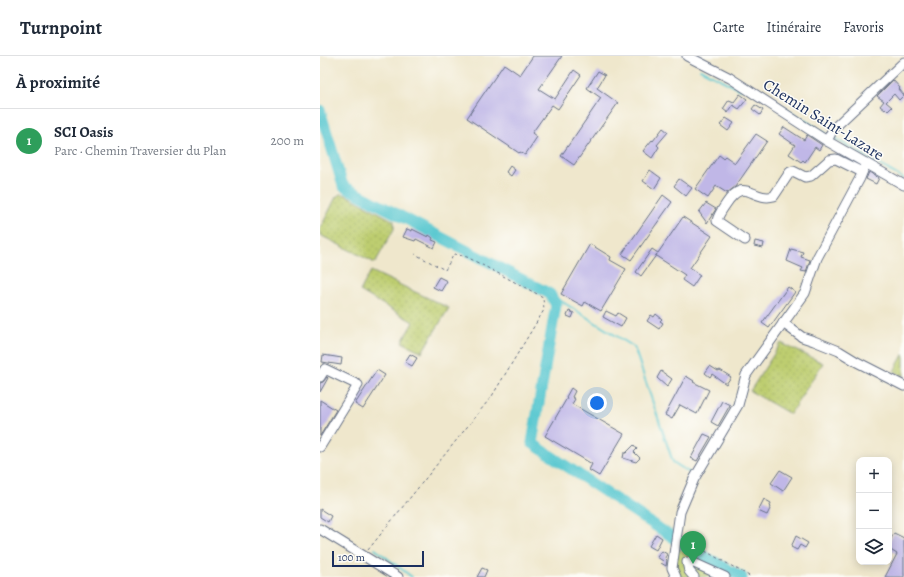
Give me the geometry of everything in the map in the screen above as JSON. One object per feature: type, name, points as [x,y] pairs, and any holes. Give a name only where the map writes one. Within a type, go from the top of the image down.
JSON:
[{"type":"street","name":"Chemin Saint-Lazare","points":[[688,56],[730,78],[827,141],[904,185]]},
{"type":"street","points":[[827,141],[833,129],[904,62]]},
{"type":"street","points":[[745,240],[717,222],[721,212],[732,195],[736,192],[742,190],[765,197],[774,196],[790,172],[793,171],[805,177],[811,176],[829,160],[836,160],[862,172]]},
{"type":"street","points":[[676,577],[672,568],[680,512],[694,479],[738,405],[746,375],[805,293],[817,258],[866,163]]},
{"type":"street","points":[[783,323],[802,338],[814,341],[839,352],[904,386]]},
{"type":"street","points":[[320,377],[325,369],[358,385],[320,446]]},
{"type":"street","points":[[320,529],[398,577]]},
{"type":"street","points":[[694,577],[689,571],[687,562],[694,563],[724,577]]},
{"type":"path","points":[[364,555],[492,396],[544,310],[544,297],[467,257],[454,254],[445,270],[415,254]]},
{"type":"path","points":[[676,539],[751,577]]},
{"type":"green space","points":[[340,194],[346,195],[394,221],[394,229],[375,263],[320,235],[320,229],[336,197]]},
{"type":"green space","points":[[371,271],[449,308],[422,352],[402,342],[413,322],[360,291]]},
{"type":"green space","points":[[781,343],[823,363],[790,414],[750,391]]},
{"type":"green space","points":[[904,353],[904,377],[894,371]]},
{"type":"green space","points":[[680,546],[734,577],[678,577],[675,559]]},
{"type":"building","points":[[533,56],[562,56],[539,89],[555,99],[574,70],[581,75],[558,109],[552,105],[532,133],[537,137],[525,155],[520,152],[519,153],[467,118],[504,64],[520,75]]},
{"type":"building","points":[[598,71],[605,75],[597,88],[618,103],[574,165],[561,156],[601,98],[587,88]]},
{"type":"building","points":[[893,80],[904,95],[899,100],[894,94],[886,102],[892,107],[888,111],[880,106],[884,101],[877,96]]},
{"type":"building","points":[[740,94],[747,99],[739,109],[733,105],[728,113],[723,109],[729,100],[734,102]]},
{"type":"building","points":[[755,105],[763,110],[760,115],[752,109]]},
{"type":"building","points":[[726,118],[734,123],[728,131],[720,125]]},
{"type":"building","points":[[784,127],[804,140],[807,135],[822,145],[819,150],[815,147],[805,162],[803,160],[801,162],[789,154],[795,145],[779,134]]},
{"type":"building","points":[[663,128],[668,132],[657,145],[659,147],[652,158],[643,151]]},
{"type":"building","points":[[756,134],[767,141],[735,187],[727,193],[716,186],[708,198],[695,189],[719,155],[723,158],[725,156],[735,163]]},
{"type":"building","points":[[510,166],[515,170],[511,176],[506,172]]},
{"type":"building","points":[[650,170],[661,178],[654,189],[643,181]]},
{"type":"building","points":[[869,172],[879,178],[876,184],[866,179]]},
{"type":"building","points":[[679,179],[692,188],[686,196],[674,186]]},
{"type":"building","points":[[663,195],[672,202],[631,260],[622,254]]},
{"type":"building","points":[[706,203],[716,209],[707,223],[699,212]]},
{"type":"building","points":[[683,217],[712,236],[690,268],[700,275],[692,287],[682,280],[685,275],[656,256],[657,254],[641,276],[636,272],[652,249],[658,253]]},
{"type":"building","points":[[407,229],[412,231],[412,229],[428,237],[429,235],[433,238],[432,240],[437,242],[434,248],[416,239],[415,241],[403,237]]},
{"type":"building","points":[[755,241],[764,243],[763,248],[754,246]]},
{"type":"building","points":[[590,244],[611,257],[610,260],[626,269],[601,311],[585,302],[583,306],[561,294]]},
{"type":"building","points":[[791,249],[803,252],[801,257],[810,260],[806,272],[801,271],[803,268],[787,261]]},
{"type":"building","points":[[439,277],[447,281],[441,291],[433,287]]},
{"type":"building","points":[[788,287],[795,292],[769,328],[762,323]]},
{"type":"building","points":[[569,311],[574,313],[572,318],[567,316]]},
{"type":"building","points":[[606,311],[616,316],[618,313],[626,318],[621,327],[603,317]]},
{"type":"building","points":[[656,314],[662,319],[660,321],[663,323],[659,329],[647,321],[651,315],[654,317]]},
{"type":"building","points":[[410,354],[417,358],[412,366],[405,362]]},
{"type":"building","points":[[323,355],[342,358],[341,365],[322,362]]},
{"type":"building","points":[[710,366],[731,377],[726,384],[712,374],[710,377],[705,373]]},
{"type":"building","points":[[377,370],[385,375],[363,409],[355,404]]},
{"type":"building","points":[[661,371],[672,379],[667,387],[657,378]]},
{"type":"building","points":[[686,376],[694,381],[693,382],[709,390],[697,414],[680,405],[672,419],[665,415]]},
{"type":"building","points":[[327,377],[328,378],[320,392],[320,383]]},
{"type":"building","points":[[571,388],[575,391],[572,397],[575,399],[572,404],[624,434],[599,476],[589,470],[592,464],[545,436],[567,398],[566,397]]},
{"type":"building","points":[[320,400],[336,410],[320,436]]},
{"type":"building","points":[[722,401],[730,405],[718,426],[711,422]]},
{"type":"building","points":[[704,434],[711,437],[697,461],[691,458]]},
{"type":"building","points":[[634,445],[637,449],[634,452],[640,458],[636,462],[623,458],[624,453],[626,453]]},
{"type":"building","points":[[780,470],[792,477],[783,491],[771,483]]},
{"type":"building","points":[[764,499],[771,503],[771,507],[767,515],[758,511]]},
{"type":"building","points":[[320,509],[331,516],[328,522],[320,517]]},
{"type":"building","points":[[894,533],[904,538],[904,577],[885,577],[897,554],[892,551],[892,537]]},
{"type":"building","points":[[656,534],[662,538],[656,550],[649,546]]},
{"type":"building","points":[[796,536],[808,543],[805,548],[800,545],[797,550],[791,547]]},
{"type":"building","points":[[662,551],[667,554],[665,558],[667,560],[666,566],[661,563],[663,561],[657,557]]},
{"type":"building","points":[[482,568],[487,570],[484,577],[477,577]]},
{"type":"waterway","points":[[700,69],[741,90]]},
{"type":"waterway","points":[[779,104],[825,133]]},
{"type":"waterway","points":[[320,110],[343,186],[550,294],[556,305],[532,443],[681,543],[742,577]]},
{"type":"waterway","points":[[834,138],[904,179]]},
{"type":"waterway","points":[[550,294],[634,347],[673,462],[693,475]]},
{"type":"waterway","points":[[375,549],[412,577]]},
{"type":"place","name":"SCI Oasis","points":[[693,564]]}]
